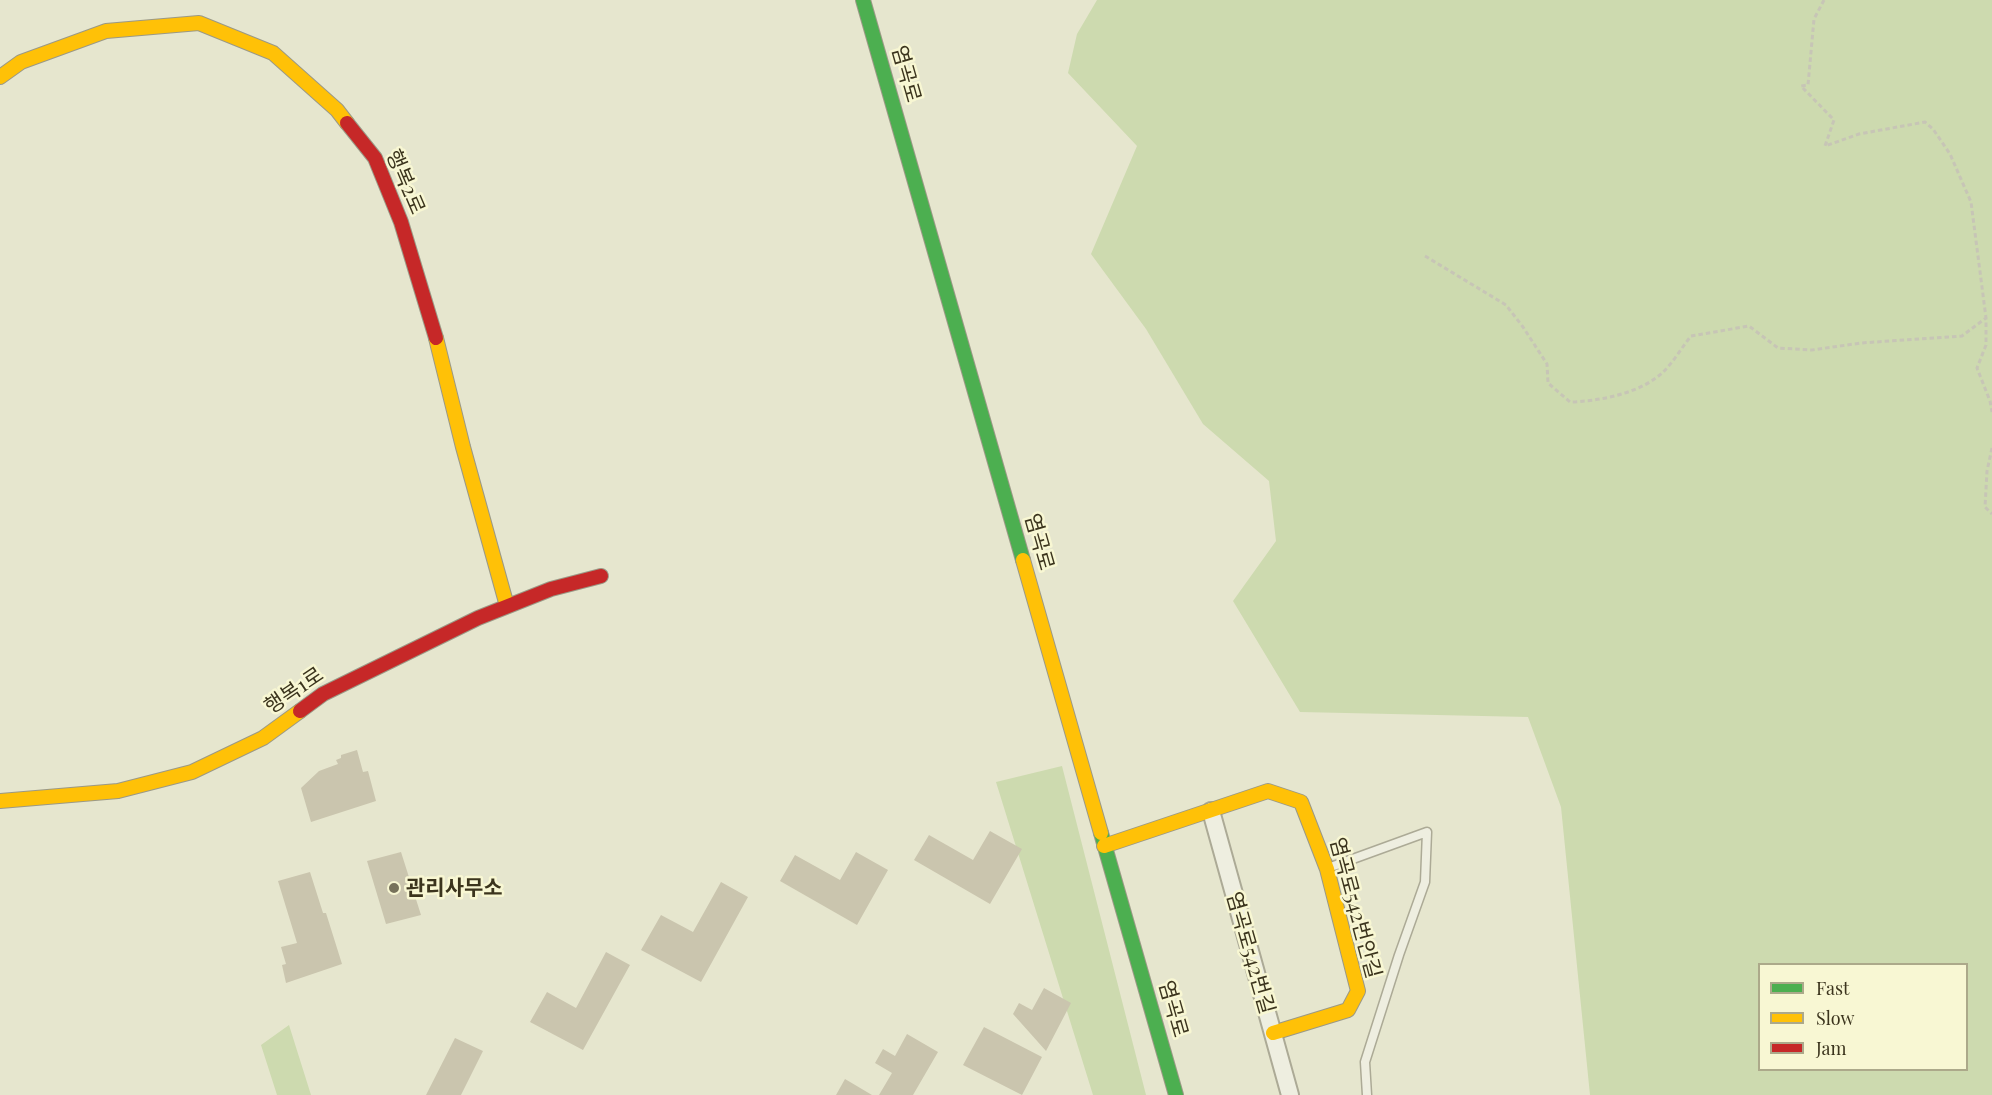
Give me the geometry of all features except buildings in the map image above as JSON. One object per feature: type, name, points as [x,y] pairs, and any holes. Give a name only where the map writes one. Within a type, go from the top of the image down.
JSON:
[{"type":"street","name":"염곡로","points":[[863,0],[1176,1095]]},
{"type":"street","name":"행복2로","points":[[0,76],[21,62],[106,31],[199,23],[273,53],[338,110],[375,158],[401,222],[440,350],[507,606]]},
{"type":"street","name":"행복1로","points":[[0,801],[118,791],[192,772],[263,738],[323,694],[478,618],[551,589],[601,576]]},
{"type":"street","name":"염곡로542번안길","points":[[1104,846],[1268,791],[1301,802],[1327,869],[1358,991],[1348,1010],[1273,1034]]},
{"type":"street","name":"염곡로542번길","points":[[1211,811],[1290,1095]]},
{"type":"lane","points":[[1327,869],[1427,832],[1425,882],[1365,1062],[1367,1095]]},
{"type":"path","points":[[1824,0],[1814,19],[1808,86],[1801,86],[1834,120],[1825,146],[1858,134],[1925,122],[1933,129],[1950,154],[1971,202],[1986,318],[1986,345],[1977,368],[1992,412]]},
{"type":"path","points":[[1425,256],[1506,305],[1547,364],[1548,383],[1570,402],[1592,401],[1640,387],[1662,373],[1691,336],[1749,326],[1778,348],[1812,350],[1861,343],[1962,336],[1986,318]]},
{"type":"path","points":[[1992,448],[1986,471],[1985,507],[1992,514]]},
{"type":"green space","points":[[1097,0],[1992,0],[1992,1095],[1590,1095],[1561,807],[1528,717],[1300,712],[1233,601],[1276,541],[1269,481],[1203,424],[1146,329],[1091,254],[1137,146],[1068,73],[1077,34]]},
{"type":"green space","points":[[1062,766],[1146,1095],[1093,1095],[996,782]]},
{"type":"green space","points":[[289,1025],[311,1095],[277,1095],[261,1045]]},
{"type":"traffic: fast","points":[[863,0],[1023,560]]},
{"type":"traffic: fast","points":[[1101,833],[1176,1095]]},
{"type":"traffic: slow","points":[[0,77],[21,62],[106,31],[199,23],[273,53],[337,110],[347,123]]},
{"type":"traffic: slow","points":[[436,338],[463,447],[507,606]]},
{"type":"traffic: slow","points":[[1023,560],[1101,833]]},
{"type":"traffic: slow","points":[[0,801],[118,791],[192,772],[263,738],[300,711]]},
{"type":"traffic: slow","points":[[1104,846],[1268,791],[1301,802],[1327,869],[1358,991],[1348,1010],[1273,1033]]},
{"type":"traffic: jam","points":[[347,123],[375,158],[401,222],[436,338]]},
{"type":"traffic: jam","points":[[300,711],[323,694],[478,618],[551,589],[601,576]]},
{"type":"place","name":"관리사무소","points":[[394,888]]}]
